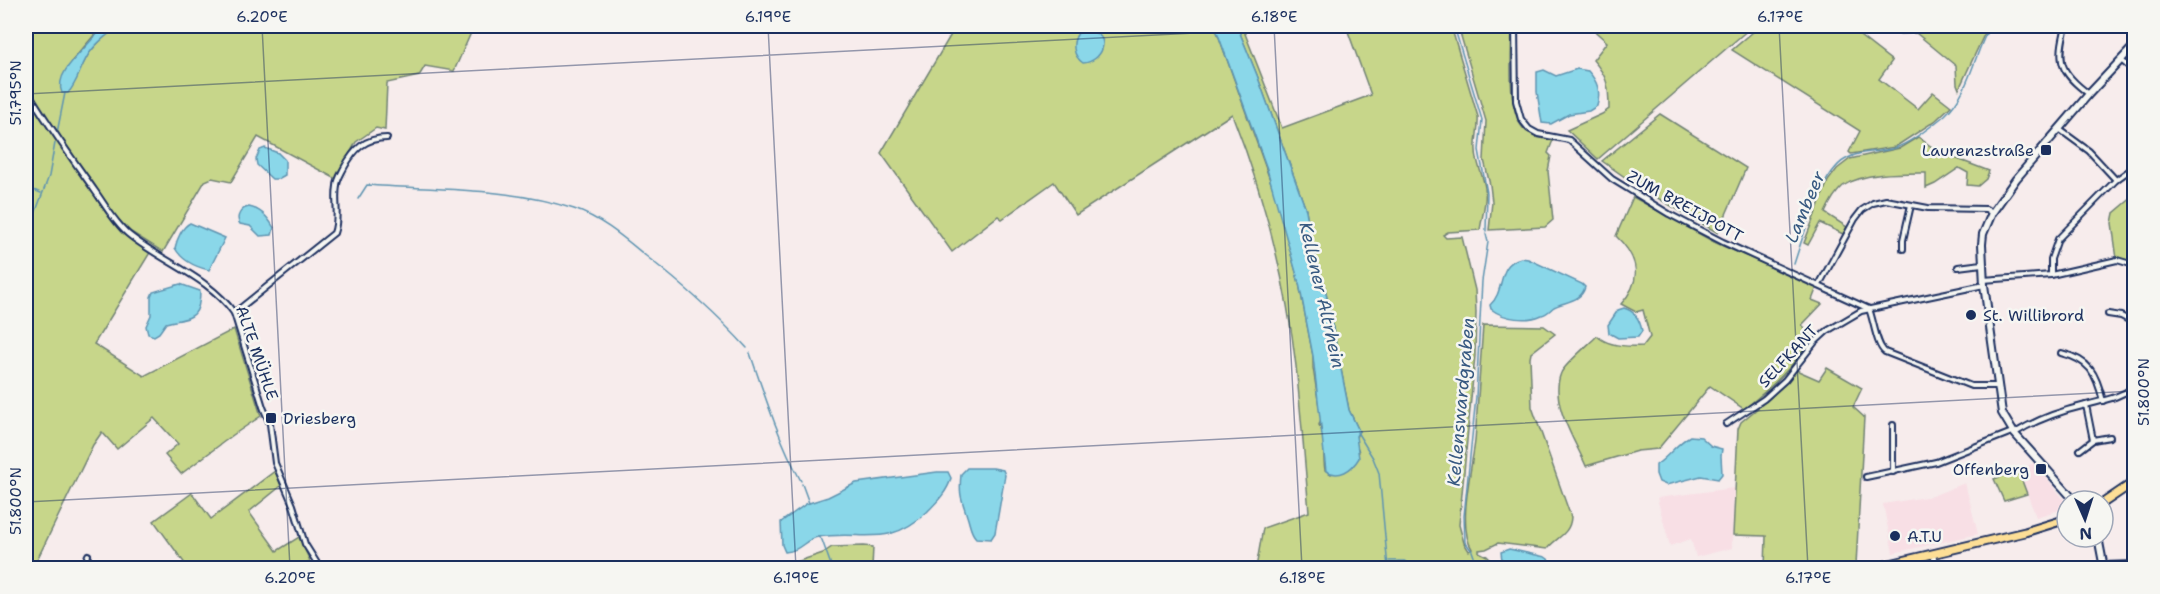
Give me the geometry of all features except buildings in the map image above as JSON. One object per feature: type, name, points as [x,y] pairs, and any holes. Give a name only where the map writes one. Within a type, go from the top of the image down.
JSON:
[{"type":"main road","points":[[2115,495],[2134,482]]},
{"type":"main road","points":[[1873,568],[2055,523]]},
{"type":"street","name":"ZUM BREIJPOTT","points":[[1515,26],[1516,101],[1521,120],[1529,129],[1538,134],[1569,140],[1612,178],[1669,214],[1723,243],[1869,309]]},
{"type":"street","points":[[2066,26],[2062,43],[2063,68],[2072,82],[2089,94]]},
{"type":"street","points":[[2064,489],[2014,432],[2002,413],[1982,264],[1983,234],[1992,213],[2016,179],[2089,94],[2134,46]]},
{"type":"street","points":[[2121,60],[2134,71]]},
{"type":"street","name":"ALTE MÜHLE","points":[[26,88],[57,138],[118,224],[127,233],[225,300],[234,313],[262,407],[270,424],[275,462],[305,544],[320,568]]},
{"type":"street","points":[[2059,129],[2090,150],[2116,180]]},
{"type":"street","points":[[234,313],[333,233],[337,224],[337,186],[351,154],[369,140],[387,138]]},
{"type":"street","points":[[2051,275],[2051,259],[2058,239],[2116,180],[2134,167]]},
{"type":"street","points":[[1819,285],[1855,219],[1862,210],[1873,203],[1886,200],[1940,208],[1986,209],[1992,213]]},
{"type":"street","points":[[1903,249],[1911,205]]},
{"type":"street","name":"SELFKANT","points":[[1726,424],[1764,399],[1785,380],[1815,342],[1827,331],[1861,311],[1984,282],[2051,275],[2117,260],[2134,266]]},
{"type":"street","points":[[1958,267],[1982,264]]},
{"type":"street","points":[[1869,309],[1876,327],[1878,343],[1886,352],[1971,386],[1997,386]]},
{"type":"street","points":[[2108,314],[2121,316],[2134,323]]},
{"type":"street","points":[[2061,353],[2076,357],[2092,369],[2103,401]]},
{"type":"street","points":[[1866,477],[1936,462],[2014,432],[2052,414],[2120,397],[2134,387]]},
{"type":"street","points":[[2086,405],[2093,440]]},
{"type":"street","points":[[1893,425],[1893,472]]},
{"type":"street","points":[[2080,450],[2093,440],[2110,437]]},
{"type":"street","points":[[2100,549],[2104,567],[2134,564]]},
{"type":"street","points":[[1933,553],[1937,568]]},
{"type":"street","points":[[83,568],[88,555]]},
{"type":"shaded area","points":[[2034,463],[2055,489],[2055,511],[2036,517],[2018,470]]},
{"type":"shaded area","points":[[1965,483],[1978,534],[1893,553],[1883,504],[1932,496]]},
{"type":"shaded area","points":[[1734,488],[1732,548],[1696,557],[1691,539],[1670,546],[1657,498]]},
{"type":"green space","points":[[26,26],[102,26],[72,61],[81,68],[89,53],[108,32],[119,26],[474,26],[454,71],[425,66],[419,76],[387,83],[385,130],[376,128],[356,142],[336,179],[258,137],[231,182],[212,178],[205,181],[163,252],[131,232],[115,216],[70,155],[26,86]]},
{"type":"green space","points":[[956,26],[1215,26],[1275,194],[1299,283],[1313,356],[1321,419],[1319,425],[1324,441],[1325,470],[1331,474],[1359,452],[1356,436],[1359,431],[1349,410],[1325,288],[1312,244],[1306,210],[1237,26],[1242,26],[1282,128],[1371,95],[1346,26],[1451,26],[1478,117],[1476,155],[1485,193],[1480,230],[1448,232],[1443,235],[1446,238],[1462,237],[1475,290],[1475,356],[1459,525],[1469,551],[1472,549],[1466,527],[1466,512],[1475,441],[1483,325],[1544,326],[1555,334],[1531,353],[1532,407],[1571,517],[1565,532],[1547,549],[1498,543],[1479,550],[1499,568],[1256,568],[1263,528],[1309,512],[1296,366],[1280,270],[1264,207],[1232,114],[1076,215],[1054,182],[1002,219],[998,216],[952,252],[881,153]]},
{"type":"green space","points":[[1458,26],[1512,26],[1512,97],[1519,123],[1526,131],[1536,136],[1553,140],[1548,153],[1551,156],[1548,171],[1553,220],[1545,227],[1489,230],[1492,202],[1484,160],[1486,121]]},
{"type":"green space","points":[[1589,26],[1743,26],[1749,29],[1598,159],[1567,130],[1609,109],[1607,83],[1593,60],[1607,42]]},
{"type":"green space","points":[[1760,26],[1847,26],[1892,61],[1879,79],[1918,109],[1933,92],[1951,106],[1935,121],[1895,147],[1851,154],[1849,152],[1860,131],[1732,50]]},
{"type":"green space","points":[[1894,26],[1988,26],[1959,89],[1956,66],[1916,33],[1900,34]]},
{"type":"green space","points":[[26,92],[50,131],[114,221],[125,234],[151,251],[94,344],[144,376],[234,329],[261,416],[181,474],[165,455],[178,444],[154,418],[117,449],[102,432],[93,445],[33,568],[26,568]]},
{"type":"green space","points":[[1660,114],[1746,168],[1718,233],[1642,189],[1602,161]]},
{"type":"green space","points":[[1918,137],[1939,152],[1989,171],[1986,179],[1978,186],[1967,185],[1968,173],[1959,168],[1926,188],[1926,173],[1883,174],[1852,181],[1837,192],[1825,213],[1847,227],[1843,234],[1820,223],[1808,245],[1804,243],[1828,181],[1837,169],[1850,159],[1900,148]]},
{"type":"green space","points":[[2134,196],[2134,262],[2117,259],[2112,223],[2114,213]]},
{"type":"green space","points":[[1633,197],[1714,242],[1817,287],[1812,300],[1822,304],[1802,325],[1814,337],[1782,376],[1744,409],[1710,386],[1658,449],[1637,451],[1586,466],[1565,421],[1558,396],[1558,384],[1563,369],[1597,336],[1612,344],[1631,346],[1643,346],[1650,337],[1643,310],[1636,312],[1621,304],[1633,286],[1635,269],[1630,253],[1616,236]]},
{"type":"green space","points":[[1827,368],[1862,388],[1853,407],[1864,417],[1856,565],[1844,568],[1765,568],[1766,536],[1733,535],[1738,429],[1741,422],[1770,398],[1796,370],[1819,380]]},
{"type":"green space","points":[[2018,470],[2027,494],[2004,501],[1994,479]]},
{"type":"green space","points":[[275,471],[281,486],[249,512],[277,551],[299,537],[310,561],[300,568],[188,568],[154,521],[192,493],[211,519]]},
{"type":"green space","points":[[832,547],[873,547],[872,568],[781,567],[823,553]]},
{"type":"water","points":[[102,26],[119,26],[94,47],[72,88],[68,93],[62,93],[60,84],[68,67]]},
{"type":"water","points":[[1215,26],[1237,26],[1306,210],[1312,244],[1325,288],[1349,410],[1359,431],[1356,436],[1359,458],[1353,466],[1340,474],[1326,471],[1313,356],[1299,283],[1267,169]]},
{"type":"water","points":[[1090,31],[1101,38],[1102,48],[1100,54],[1090,62],[1083,63],[1075,53],[1074,41],[1078,33]]},
{"type":"water","points":[[1577,69],[1588,71],[1594,79],[1599,92],[1597,106],[1589,111],[1569,114],[1551,124],[1542,123],[1537,92],[1537,72],[1544,70],[1556,76]]},
{"type":"water","points":[[265,148],[278,153],[285,160],[285,175],[278,179],[272,179],[257,165],[256,159],[260,150]]},
{"type":"water","points":[[249,207],[267,217],[274,228],[272,235],[260,236],[250,226],[240,224],[238,219],[240,213]]},
{"type":"water","points":[[190,223],[225,238],[209,270],[190,263],[175,248],[180,234]]},
{"type":"water","points":[[1521,258],[1528,259],[1582,284],[1585,287],[1583,292],[1577,298],[1536,317],[1516,318],[1496,312],[1491,309],[1490,305],[1498,293],[1504,272],[1513,261]]},
{"type":"water","points":[[180,284],[200,291],[198,308],[195,313],[166,323],[154,336],[148,334],[146,326],[151,315],[153,292]]},
{"type":"water","points":[[1624,308],[1631,311],[1638,320],[1642,331],[1638,337],[1618,338],[1609,333],[1608,325],[1618,310]]},
{"type":"water","points":[[1690,436],[1701,437],[1711,446],[1722,449],[1722,474],[1718,479],[1701,476],[1666,485],[1659,482],[1656,465]]},
{"type":"water","points":[[967,468],[993,468],[1003,470],[1005,475],[995,533],[991,539],[976,538],[971,531],[960,492],[961,474]]},
{"type":"water","points":[[948,472],[951,478],[945,492],[927,512],[900,531],[875,536],[818,537],[795,550],[785,552],[782,545],[781,522],[806,504],[828,497],[856,483]]},
{"type":"water","points":[[1509,549],[1545,557],[1551,564],[1547,568],[1503,568],[1501,552]]},
{"type":"waterway","name":"Kellenswardgraben","points":[[1454,26],[1482,120],[1479,150],[1487,193],[1486,231]]},
{"type":"waterway","name":"Lambeer","points":[[1794,264],[1814,206],[1837,166],[1858,154],[1901,146],[1945,115],[1966,84],[1990,26]]},
{"type":"waterway","name":"Kellener Altrhein","points":[[57,133],[65,93]]},
{"type":"waterway","name":"Kellener Altrhein","points":[[26,238],[49,176],[55,143]]},
{"type":"waterway","points":[[358,199],[367,185],[497,193],[574,209],[603,223],[673,277],[747,348]]},
{"type":"waterway","points":[[26,187],[41,193]]},
{"type":"waterway","name":"Kellenswardgraben","points":[[1478,568],[1472,551],[1465,542],[1464,516],[1476,397],[1482,281],[1488,242],[1486,234]]},
{"type":"waterway","points":[[750,353],[779,434],[801,481]]},
{"type":"waterway","name":"Kellener Altrhein","points":[[1357,432],[1373,458],[1379,473],[1388,568]]},
{"type":"waterway","points":[[802,484],[809,503]]},
{"type":"waterway","points":[[818,537],[822,540],[832,568]]},
{"type":"waterway","name":"Kellenswardgraben","points":[[1389,561],[1404,561],[1414,565]]},
{"type":"waterway","name":"Kellenswardgraben","points":[[1417,566],[1424,568]]},
{"type":"place","name":"Laurenzstraße","points":[[2046,150]]},
{"type":"place","name":"St. Willibrord","points":[[1971,315]]},
{"type":"place","name":"Driesberg","points":[[271,418]]},
{"type":"place","name":"Offenberg","points":[[2041,469]]},
{"type":"place","name":"A.T.U","points":[[1895,536]]}]
